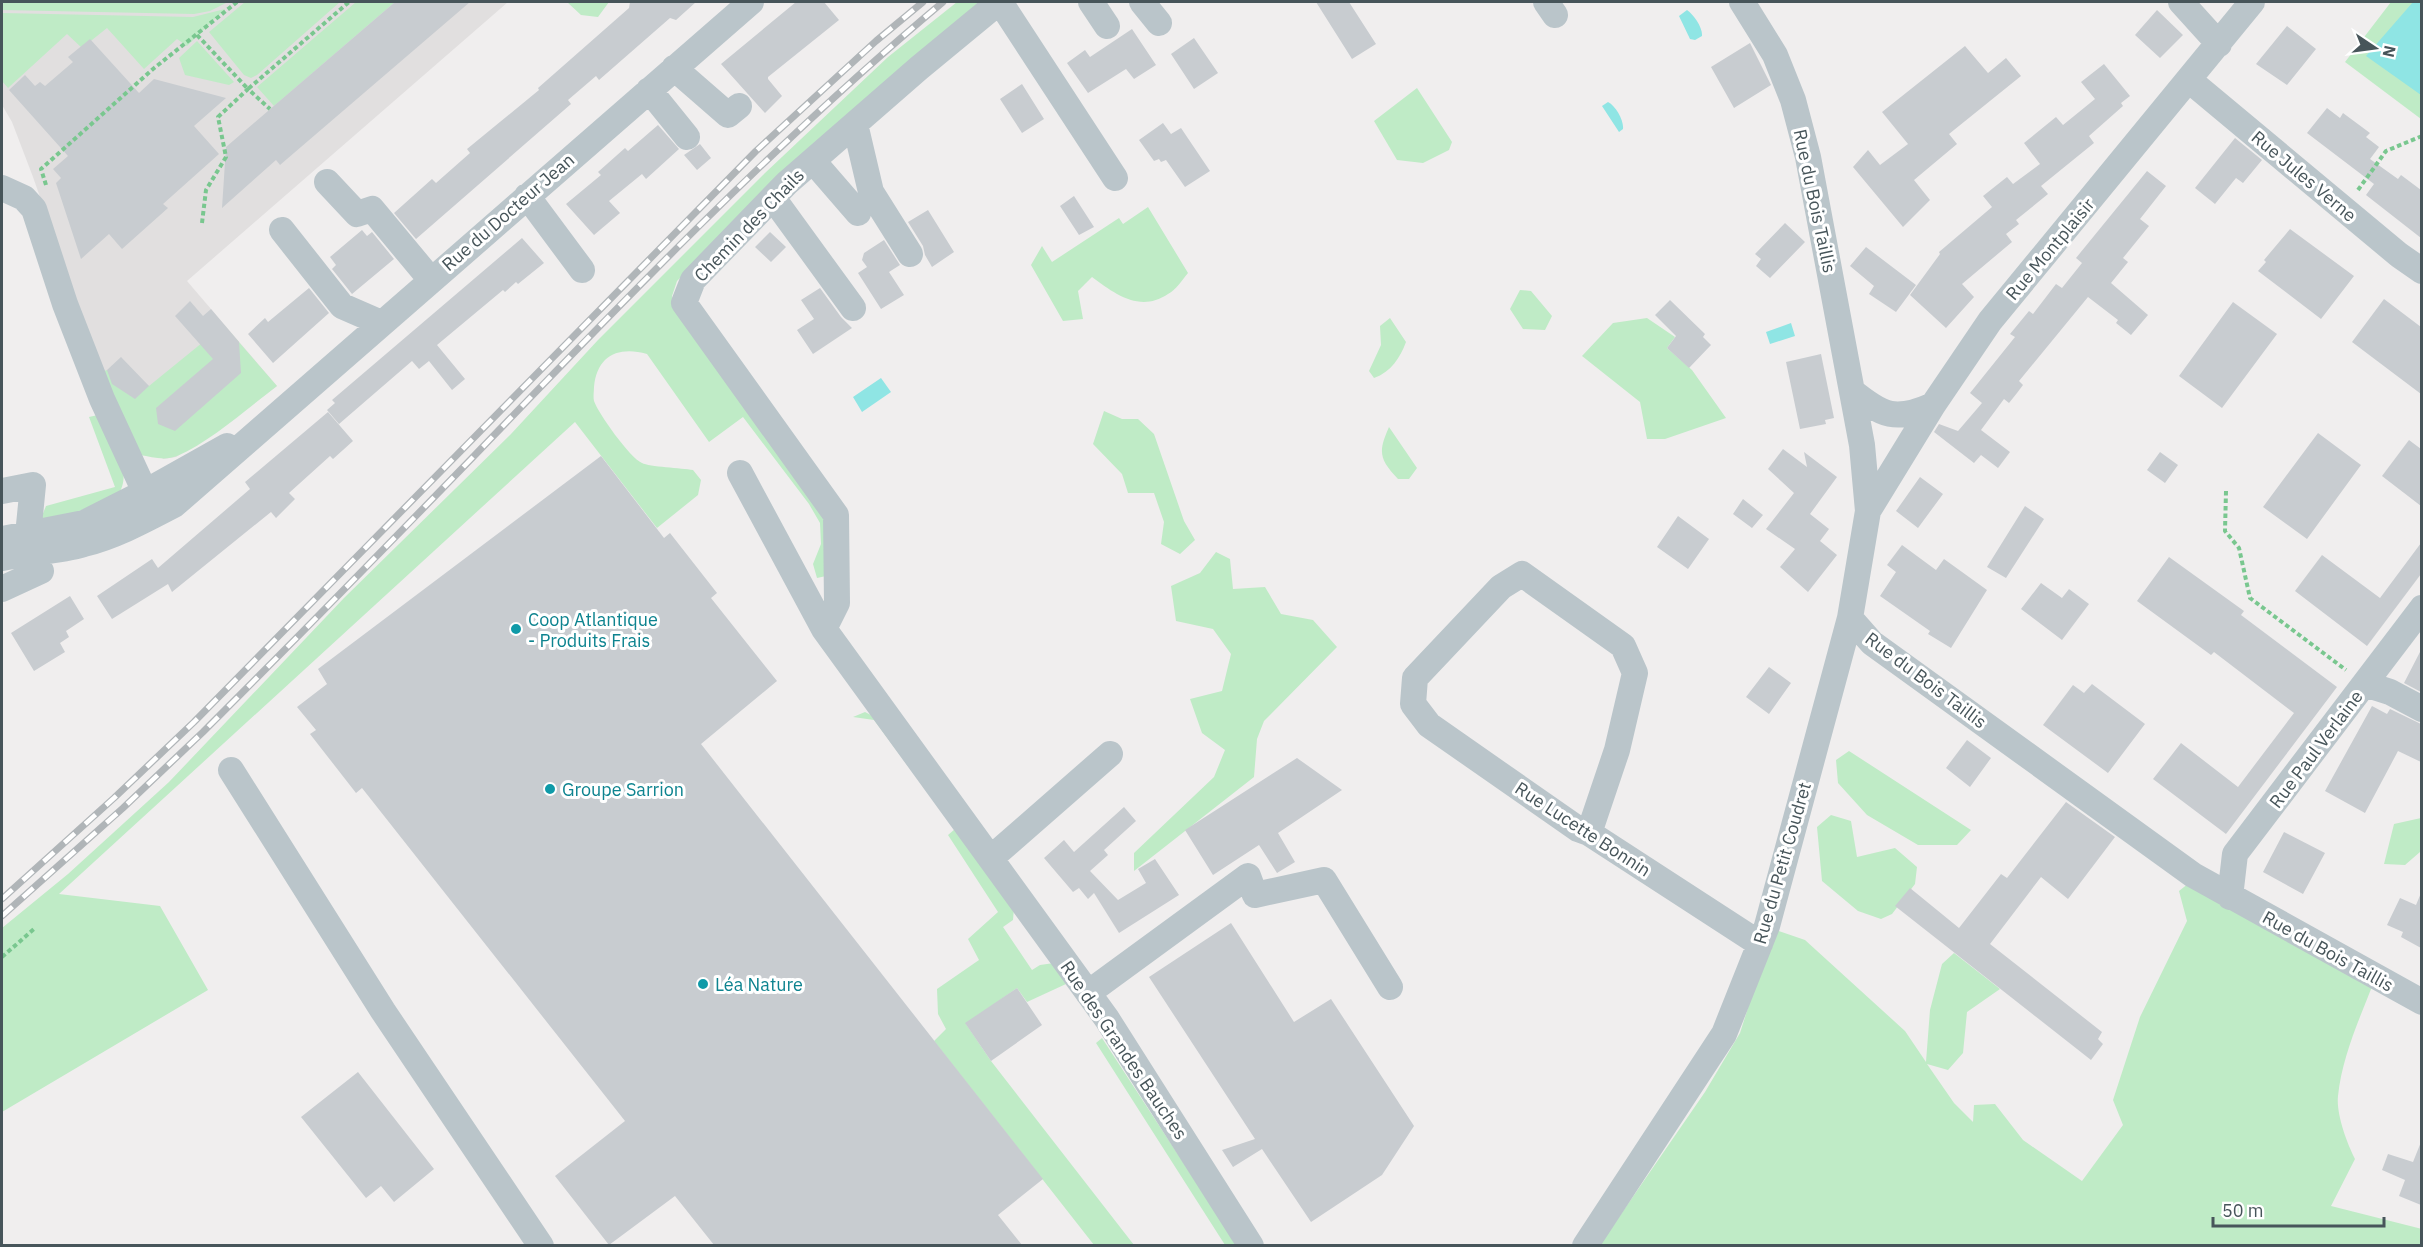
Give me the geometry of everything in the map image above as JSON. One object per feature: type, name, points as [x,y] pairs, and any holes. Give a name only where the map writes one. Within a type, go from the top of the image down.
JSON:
[{"type":"street","name":"Rue du Docteur Jean","points":[[2,558],[48,552],[84,544],[111,535],[174,505],[751,2]]},
{"type":"street","name":"Chemin des Chails","points":[[824,629],[837,603],[836,515],[684,303],[693,280],[773,198],[813,161],[1000,2],[1115,178]]},
{"type":"street","points":[[1091,2],[1107,26]]},
{"type":"street","points":[[1142,2],[1159,23]]},
{"type":"street","name":"Rue du Bois Taillis","points":[[1742,2],[1775,55],[1793,100],[1808,158],[1862,445],[1868,511],[1850,618],[1872,643],[2193,875],[2421,1002]]},
{"type":"street","points":[[2181,2],[2219,44]]},
{"type":"street","name":"Rue Montplaisir","points":[[1868,511],[1933,405],[1990,321],[2252,2]]},
{"type":"street","points":[[674,68],[728,115],[739,106]]},
{"type":"street","name":"Rue Jules Verne","points":[[2189,80],[2421,271]]},
{"type":"street","points":[[649,90],[687,137]]},
{"type":"street","points":[[855,124],[871,192],[910,254]]},
{"type":"street","points":[[813,161],[858,213]]},
{"type":"street","points":[[327,182],[357,214],[372,209],[431,280]]},
{"type":"street","points":[[2,188],[24,198],[34,209],[65,304],[102,399],[145,492],[147,518]]},
{"type":"street","points":[[527,196],[582,270]]},
{"type":"street","points":[[773,198],[853,308]]},
{"type":"street","points":[[282,230],[342,306],[381,323]]},
{"type":"street","points":[[1852,391],[1885,414],[1899,416],[1915,413],[1933,405]]},
{"type":"street","name":"Rue du Docteur Jean","points":[[2,539],[84,523],[145,492],[266,423]]},
{"type":"street","points":[[1862,445],[1874,450],[1893,447],[1913,438]]},
{"type":"street","name":"Rue des Grandes Bauches","points":[[740,473],[824,629],[1088,993],[1251,1245]]},
{"type":"street","points":[[2,491],[33,484],[28,535]]},
{"type":"street","points":[[2,589],[42,571]]},
{"type":"street","name":"Rue Lucette Bonnin","points":[[1589,833],[1617,750],[1635,673],[1623,646],[1522,574],[1501,587],[1415,678],[1413,704],[1429,725],[1578,829],[1589,833],[1760,945]]},
{"type":"street","name":"Rue Paul Verlaine","points":[[2230,897],[2235,854],[2421,608]]},
{"type":"street","name":"Rue du Petit Coudret","points":[[1585,1245],[1724,1034],[1767,926],[1850,618]]},
{"type":"street","points":[[2365,684],[2390,692],[2421,709]]},
{"type":"street","points":[[991,858],[1110,754]]},
{"type":"street","points":[[231,770],[383,1011],[541,1245]]},
{"type":"street","points":[[1088,993],[1248,876],[1255,895],[1324,880],[1390,987]]},
{"type":"path","points":[[48,190],[40,169],[153,69],[237,2]]},
{"type":"path","points":[[202,223],[206,190],[226,157],[218,117],[349,2]]},
{"type":"path","points":[[197,35],[270,110]]},
{"type":"path","points":[[2344,209],[2386,151],[2421,136]]},
{"type":"path","points":[[2226,490],[2225,531],[2239,548],[2250,598],[2365,684]]},
{"type":"path","points":[[2,957],[34,929]]},
{"type":"shaded area","points":[[2,2],[508,2],[187,281],[277,386],[216,432],[176,457],[163,459],[102,374],[33,177],[12,122],[2,105]]},
{"type":"green space","points":[[2,2],[228,2],[210,11],[194,14],[2,10]]},
{"type":"green space","points":[[245,2],[340,2],[251,78],[244,75],[209,32]]},
{"type":"green space","points":[[356,2],[395,2],[274,106],[257,87]]},
{"type":"green space","points":[[567,2],[609,2],[598,17],[581,15]]},
{"type":"green space","points":[[957,2],[987,2],[788,170],[677,281],[672,296],[674,305],[824,512],[826,576],[817,578],[813,564],[821,544],[820,523],[809,504],[743,417],[709,442],[647,354],[627,351],[611,356],[600,367],[594,387],[594,401],[602,415],[615,435],[642,463],[693,470],[701,480],[698,495],[657,528],[575,422],[59,894],[160,906],[208,990],[2,1112],[2,928],[68,874],[169,782],[344,598],[511,434],[598,340],[765,173],[888,57]]},
{"type":"green space","points":[[2391,2],[2421,2],[2421,119],[2345,62]]},
{"type":"green space","points":[[225,9],[187,46],[177,39],[144,69],[107,28],[82,48],[67,34],[8,88],[2,81],[2,13],[193,17]]},
{"type":"green space","points":[[197,41],[234,82],[229,85],[185,75],[179,58]]},
{"type":"green space","points":[[1417,88],[1452,142],[1449,150],[1423,163],[1397,160],[1374,121]]},
{"type":"green space","points":[[1148,207],[1188,273],[1171,292],[1148,302],[1119,295],[1092,277],[1078,291],[1083,319],[1063,321],[1031,265],[1042,246],[1052,262],[1119,218],[1123,224]]},
{"type":"green space","points":[[1520,290],[1531,291],[1552,316],[1545,330],[1523,329],[1510,309]]},
{"type":"green space","points":[[1390,318],[1406,342],[1394,364],[1374,378],[1369,371],[1381,345],[1380,326]]},
{"type":"green space","points":[[1647,318],[1675,337],[1667,348],[1692,370],[1726,418],[1665,439],[1647,439],[1640,402],[1582,356],[1613,323]]},
{"type":"green space","points":[[224,325],[277,386],[190,450],[168,458],[140,455],[102,374],[106,370],[149,386]]},
{"type":"green space","points":[[1104,411],[1122,419],[1138,419],[1154,434],[1184,521],[1195,540],[1180,554],[1161,544],[1164,522],[1154,493],[1128,493],[1122,474],[1093,444]]},
{"type":"green space","points":[[98,415],[119,455],[124,476],[122,487],[117,496],[37,528],[46,506],[115,487],[89,417]]},
{"type":"green space","points":[[1389,427],[1417,468],[1409,479],[1398,479],[1387,466],[1382,455],[1383,443]]},
{"type":"green space","points":[[1216,552],[1230,559],[1233,589],[1265,587],[1281,614],[1313,620],[1337,647],[1264,721],[1257,739],[1254,777],[1134,871],[1134,853],[1214,777],[1225,750],[1202,733],[1190,699],[1222,691],[1231,654],[1213,629],[1176,621],[1171,586],[1200,573]]},
{"type":"green space","points":[[865,712],[883,721],[1014,908],[1013,920],[1003,927],[1032,970],[1040,965],[1054,963],[1066,984],[1027,1002],[1017,988],[966,1024],[991,1061],[1134,1245],[1094,1245],[934,1041],[946,1029],[938,1014],[937,989],[979,960],[968,939],[998,912],[948,835],[955,829],[874,720],[853,717]]},
{"type":"green space","points":[[1849,751],[1971,830],[1957,845],[1918,845],[1867,815],[1838,783],[1836,760]]},
{"type":"green space","points":[[1831,815],[1851,821],[1857,857],[1895,848],[1917,867],[1915,884],[1892,914],[1881,919],[1858,911],[1822,881],[1817,827]]},
{"type":"green space","points":[[2421,818],[2421,854],[2420,852],[2405,865],[2384,864],[2394,824]]},
{"type":"green space","points":[[2189,883],[2373,984],[2347,1053],[2338,1096],[2340,1120],[2355,1159],[2331,1206],[2422,1229],[2421,1246],[1599,1246],[1705,1092],[1740,1033],[1773,929],[1805,940],[1905,1031],[1926,1062],[1930,1010],[1942,964],[1954,953],[2000,989],[1967,1012],[1963,1053],[1948,1070],[1927,1064],[1954,1103],[1973,1122],[1974,1105],[1995,1104],[2023,1140],[2082,1181],[2123,1125],[2113,1100],[2140,1017],[2187,921],[2179,891]]},
{"type":"green space","points":[[1102,1038],[1237,1245],[1225,1245],[1096,1043]]},
{"type":"water","points":[[2413,2],[2421,2],[2421,95],[2366,56]]},
{"type":"water","points":[[1687,10],[1701,29],[1702,36],[1695,40],[1690,39],[1679,16]]},
{"type":"water","points":[[1608,102],[1617,110],[1621,118],[1623,129],[1619,132],[1602,106]]},
{"type":"water","points":[[1791,323],[1795,336],[1770,344],[1766,332]]},
{"type":"water","points":[[881,378],[891,392],[862,412],[853,397]]},
{"type":"building","points":[[395,2],[470,2],[280,165],[276,160],[222,208],[226,147]]},
{"type":"building","points":[[630,2],[696,2],[676,20],[670,18],[599,80],[596,76],[568,100],[571,104],[416,239],[394,213],[432,179],[436,183],[470,153],[467,149],[539,90],[538,88],[629,8]]},
{"type":"building","points":[[796,2],[824,2],[839,20],[768,77],[782,96],[765,113],[721,64]]},
{"type":"building","points":[[1316,2],[1349,2],[1376,44],[1352,59]]},
{"type":"building","points":[[2157,10],[2183,35],[2160,58],[2135,35]]},
{"type":"building","points":[[2287,26],[2316,49],[2287,85],[2256,64]]},
{"type":"building","points":[[1132,29],[1156,65],[1134,79],[1126,69],[1088,93],[1067,63],[1085,50],[1090,57]]},
{"type":"building","points":[[1194,38],[1218,73],[1194,89],[1171,54]]},
{"type":"building","points":[[90,39],[139,93],[154,79],[226,98],[194,126],[219,154],[163,204],[168,208],[122,249],[109,234],[81,259],[56,183],[61,178],[53,169],[68,156],[9,90],[25,75],[35,86],[40,82],[45,86],[73,62],[68,57]]},
{"type":"building","points":[[1750,43],[1771,85],[1734,108],[1711,67]]},
{"type":"building","points":[[1965,46],[1988,73],[2006,58],[2021,76],[1949,134],[1957,144],[1914,180],[1930,200],[1903,227],[1853,167],[1868,150],[1880,165],[1908,144],[1882,112]]},
{"type":"building","points":[[2104,64],[2130,96],[2121,103],[2123,106],[2089,136],[2094,143],[2041,186],[2048,194],[2016,220],[2019,224],[2006,234],[2012,242],[1962,284],[1974,297],[1946,328],[1910,295],[1940,254],[1939,252],[1992,207],[1983,196],[2007,177],[2013,184],[2040,164],[2024,143],[2056,117],[2063,125],[2095,99],[2081,82]]},
{"type":"building","points":[[1022,84],[1044,119],[1022,133],[1000,99]]},
{"type":"building","points":[[2327,108],[2340,118],[2343,113],[2370,133],[2366,137],[2379,147],[2370,159],[2398,179],[2401,175],[2421,190],[2421,238],[2366,195],[2374,184],[2307,133]]},
{"type":"building","points":[[1163,123],[1171,134],[1181,128],[1210,171],[1185,187],[1166,160],[1154,161],[1139,140]]},
{"type":"building","points":[[658,125],[679,149],[646,179],[642,174],[609,201],[620,213],[594,235],[566,204],[601,175],[598,172],[625,148],[628,151]]},
{"type":"building","points":[[2235,138],[2262,160],[2243,183],[2236,178],[2215,204],[2195,188]]},
{"type":"building","points":[[700,144],[711,158],[697,170],[684,155]]},
{"type":"building","points":[[2147,171],[2166,186],[2140,219],[2149,226],[2123,258],[2128,262],[2111,283],[2148,315],[2131,335],[2116,323],[2118,320],[2088,297],[2019,381],[2023,385],[2009,403],[2004,399],[1981,430],[2010,452],[1998,468],[1981,455],[1974,463],[1934,432],[1939,424],[1958,431],[1982,403],[1970,393],[2015,337],[2010,334],[2029,311],[2033,314],[2056,284],[2062,288],[2082,263],[2076,258]]},
{"type":"building","points":[[1074,196],[1094,227],[1079,235],[1060,206]]},
{"type":"building","points":[[928,210],[954,252],[932,267],[923,246],[908,222]]},
{"type":"building","points":[[1785,223],[1805,242],[1770,278],[1756,266],[1761,259],[1755,254]]},
{"type":"building","points":[[2290,229],[2354,276],[2321,319],[2258,271],[2266,262],[2264,260]]},
{"type":"building","points":[[362,230],[367,236],[372,232],[394,259],[352,294],[332,269],[336,265],[330,257]]},
{"type":"building","points":[[770,232],[786,247],[771,262],[755,247]]},
{"type":"building","points":[[522,238],[544,263],[518,284],[516,282],[505,292],[503,290],[437,345],[465,379],[452,390],[429,361],[419,369],[412,361],[339,424],[327,410],[335,403],[332,400]]},
{"type":"building","points":[[884,240],[900,265],[889,272],[904,295],[881,309],[858,273],[867,267],[862,260],[864,253]]},
{"type":"building","points":[[1866,247],[1916,285],[1896,312],[1869,294],[1874,286],[1850,266]]},
{"type":"building","points":[[309,288],[329,313],[273,363],[248,334],[265,318],[268,322]]},
{"type":"building","points":[[820,288],[852,328],[813,354],[797,330],[814,319],[801,300]]},
{"type":"building","points":[[2384,299],[2421,327],[2421,394],[2352,342]]},
{"type":"building","points":[[1670,300],[1705,334],[1703,337],[1711,345],[1689,368],[1667,348],[1676,336],[1655,315]]},
{"type":"building","points":[[190,301],[203,316],[211,309],[239,342],[241,373],[175,431],[158,424],[156,408],[213,359],[175,316]]},
{"type":"building","points":[[2233,302],[2277,334],[2222,408],[2179,376]]},
{"type":"building","points":[[1821,354],[1834,418],[1825,420],[1826,424],[1800,429],[1786,362]]},
{"type":"building","points":[[121,357],[149,386],[135,399],[112,384],[107,370]]},
{"type":"building","points":[[328,412],[353,441],[333,459],[330,456],[289,493],[295,499],[276,518],[271,512],[172,592],[168,584],[112,619],[97,596],[152,559],[158,568],[250,489],[245,482]]},
{"type":"building","points":[[2318,433],[2361,465],[2307,539],[2263,507]]},
{"type":"building","points":[[2409,440],[2421,449],[2421,506],[2382,476]]},
{"type":"building","points":[[1783,449],[1807,467],[1804,452],[1837,477],[1810,514],[1829,529],[1820,541],[1837,555],[1808,592],[1780,567],[1795,549],[1766,529],[1794,493],[1768,469]]},
{"type":"building","points":[[2160,452],[2178,465],[2165,483],[2147,470]]},
{"type":"building","points":[[601,456],[664,538],[670,533],[717,593],[711,598],[777,681],[701,744],[1043,1179],[998,1215],[1022,1245],[714,1245],[675,1196],[609,1245],[555,1176],[625,1121],[362,788],[356,793],[310,734],[316,730],[297,707],[327,684],[318,669]]},
{"type":"building","points":[[1920,477],[1943,494],[1918,528],[1896,511]]},
{"type":"building","points":[[1743,499],[1763,515],[1752,528],[1733,514]]},
{"type":"building","points":[[2025,506],[2044,519],[2006,578],[1987,567]]},
{"type":"building","points":[[1678,516],[1709,539],[1688,569],[1657,547]]},
{"type":"building","points":[[2421,543],[2421,574],[2367,646],[2295,591],[2322,555],[2380,598]]},
{"type":"building","points":[[1902,545],[1936,570],[1944,559],[1987,590],[1951,648],[1928,634],[1930,631],[1880,596],[1896,572],[1887,565]]},
{"type":"building","points":[[2169,557],[2244,611],[2241,615],[2337,687],[2226,834],[2153,779],[2181,743],[2238,787],[2294,713],[2214,652],[2211,655],[2137,601]]},
{"type":"building","points":[[2041,583],[2062,598],[2069,589],[2089,604],[2062,640],[2021,609]]},
{"type":"building","points":[[70,596],[84,619],[66,631],[69,637],[60,643],[65,652],[34,671],[11,633]]},
{"type":"building","points":[[2421,650],[2421,692],[2404,683]]},
{"type":"building","points":[[1769,667],[1791,683],[1769,714],[1746,697]]},
{"type":"building","points":[[2092,684],[2145,724],[2108,773],[2043,725],[2073,685],[2084,693]]},
{"type":"building","points":[[2372,706],[2387,714],[2390,709],[2421,724],[2421,762],[2398,751],[2365,813],[2325,791]]},
{"type":"building","points":[[1967,740],[1991,758],[1970,787],[1946,768]]},
{"type":"building","points":[[1297,758],[1342,790],[1278,833],[1295,862],[1277,873],[1259,845],[1213,875],[1185,830]]},
{"type":"building","points":[[2066,802],[2115,837],[2068,899],[2041,877],[1990,944],[2102,1032],[2098,1039],[2103,1044],[2091,1060],[1895,906],[1910,888],[1959,928],[2001,874],[2007,878]]},
{"type":"building","points":[[1124,807],[1136,821],[1104,850],[1108,855],[1090,871],[1118,900],[1146,883],[1138,869],[1155,859],[1179,895],[1119,933],[1094,893],[1088,899],[1079,888],[1073,892],[1044,858],[1064,840],[1074,852]]},
{"type":"building","points":[[2284,832],[2325,853],[2303,894],[2263,872]]},
{"type":"building","points":[[2421,893],[2421,948],[2401,937],[2403,932],[2387,925],[2400,898],[2416,905]]},
{"type":"building","points":[[1231,923],[1294,1022],[1331,999],[1414,1126],[1382,1175],[1311,1222],[1262,1149],[1233,1167],[1222,1150],[1255,1139],[1149,977]]},
{"type":"building","points":[[1017,988],[1042,1025],[991,1061],[965,1023]]},
{"type":"building","points":[[358,1072],[434,1169],[394,1202],[381,1186],[366,1198],[301,1117]]},
{"type":"building","points":[[2421,1142],[2421,1205],[2399,1196],[2405,1180],[2382,1170],[2388,1154],[2413,1162]]},
{"type":"railway","points":[[2,899],[194,722],[756,151],[876,41],[923,2]]},
{"type":"railway","points":[[2,916],[123,808],[203,732],[702,223],[820,110],[943,2]]},
{"type":"place","name":"Coop Atlantique - Produits Frais","points":[[516,629]]},
{"type":"place","name":"Groupe Sarrion","points":[[550,789]]},
{"type":"place","name":"Léa Nature","points":[[703,984]]}]
